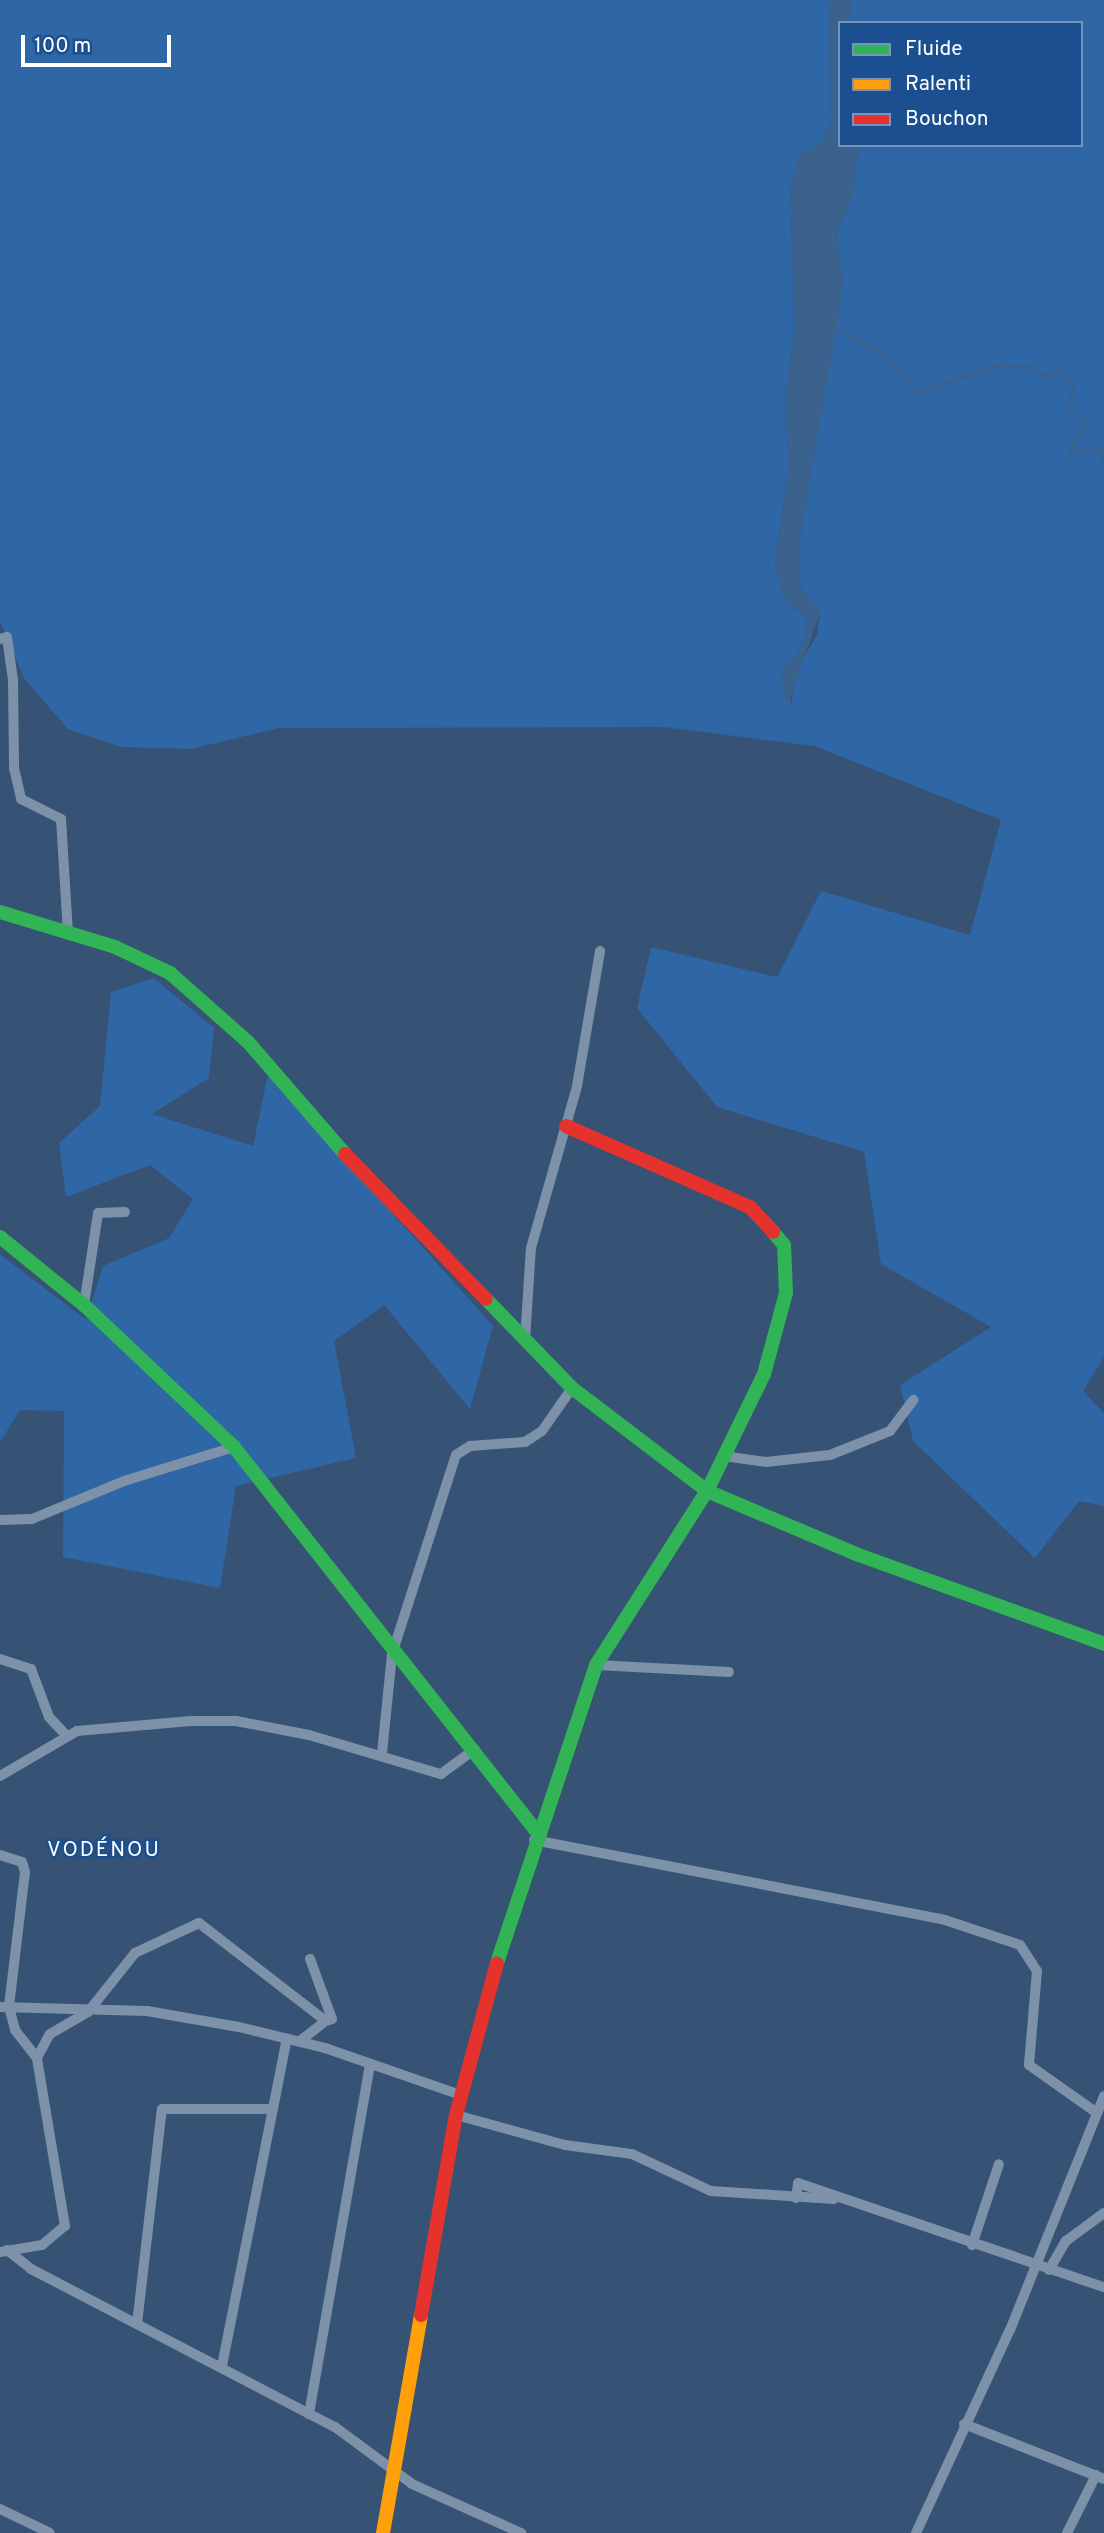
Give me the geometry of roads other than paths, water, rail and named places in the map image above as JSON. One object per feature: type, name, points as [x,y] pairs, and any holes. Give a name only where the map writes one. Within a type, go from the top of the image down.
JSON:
[{"type":"street","points":[[0,639],[7,637],[13,680],[14,768],[21,799],[61,819],[68,933]]},
{"type":"street","points":[[0,912],[148,960],[199,997],[572,1388],[707,1491],[856,1555],[1104,1644]]},
{"type":"street","points":[[525,1340],[531,1248],[566,1126],[600,951]]},
{"type":"street","points":[[383,2533],[397,2474],[456,2115],[535,1836],[596,1665],[707,1491],[764,1374],[786,1293],[784,1245],[750,1207],[566,1126]]},
{"type":"street","points":[[84,1305],[98,1213],[125,1212]]},
{"type":"street","points":[[0,1237],[84,1305],[234,1447],[392,1654],[474,1749],[535,1836],[945,1920],[1020,1945],[1037,1970],[1029,2065],[1097,2113]]},
{"type":"street","points":[[382,1753],[392,1654],[456,1455],[470,1446],[525,1442],[542,1430],[572,1388]]},
{"type":"street","points":[[724,1456],[766,1462],[830,1455],[890,1431],[914,1400]]},
{"type":"street","points":[[0,1520],[32,1519],[124,1481],[234,1447]]},
{"type":"street","points":[[0,1659],[31,1669],[50,1717],[67,1735]]},
{"type":"street","points":[[596,1665],[729,1672]]},
{"type":"street","points":[[0,1776],[67,1735],[89,1728],[236,1721],[382,1753],[441,1774],[474,1749]]},
{"type":"street","points":[[0,1855],[22,1862],[25,1872],[5,2007],[15,2030],[37,2058],[65,2226],[42,2245],[2,2249]]},
{"type":"street","points":[[37,2058],[50,2034],[88,2012],[135,1953],[199,1923],[326,2021]]},
{"type":"street","points":[[300,2041],[332,2019],[310,1959]]},
{"type":"street","points":[[5,2007],[88,2012],[147,2011],[287,2038],[461,2095]]},
{"type":"street","points":[[222,2366],[287,2038]]},
{"type":"street","points":[[309,2414],[370,2064]]},
{"type":"street","points":[[916,2533],[1104,2096]]},
{"type":"street","points":[[137,2324],[163,2109],[273,2109]]},
{"type":"street","points":[[456,2115],[565,2146],[632,2154],[711,2191],[834,2199],[1032,2267],[1104,2287]]},
{"type":"street","points":[[972,2245],[999,2164]]},
{"type":"street","points":[[1049,2270],[1066,2241],[1104,2213]]},
{"type":"street","points":[[2,2249],[137,2324],[222,2366],[309,2414],[397,2474],[521,2533]]},
{"type":"street","points":[[964,2424],[1100,2477],[1068,2533]]},
{"type":"street","points":[[0,2509],[50,2533]]},
{"type":"waterway","points":[[834,328],[881,352],[917,392],[998,365],[1030,366],[1042,375],[1059,370],[1074,388],[1068,405],[1085,425],[1069,455],[1098,449],[1104,464]]},
{"type":"district","name":"VODÉNOU","points":[[104,1851]]}]
